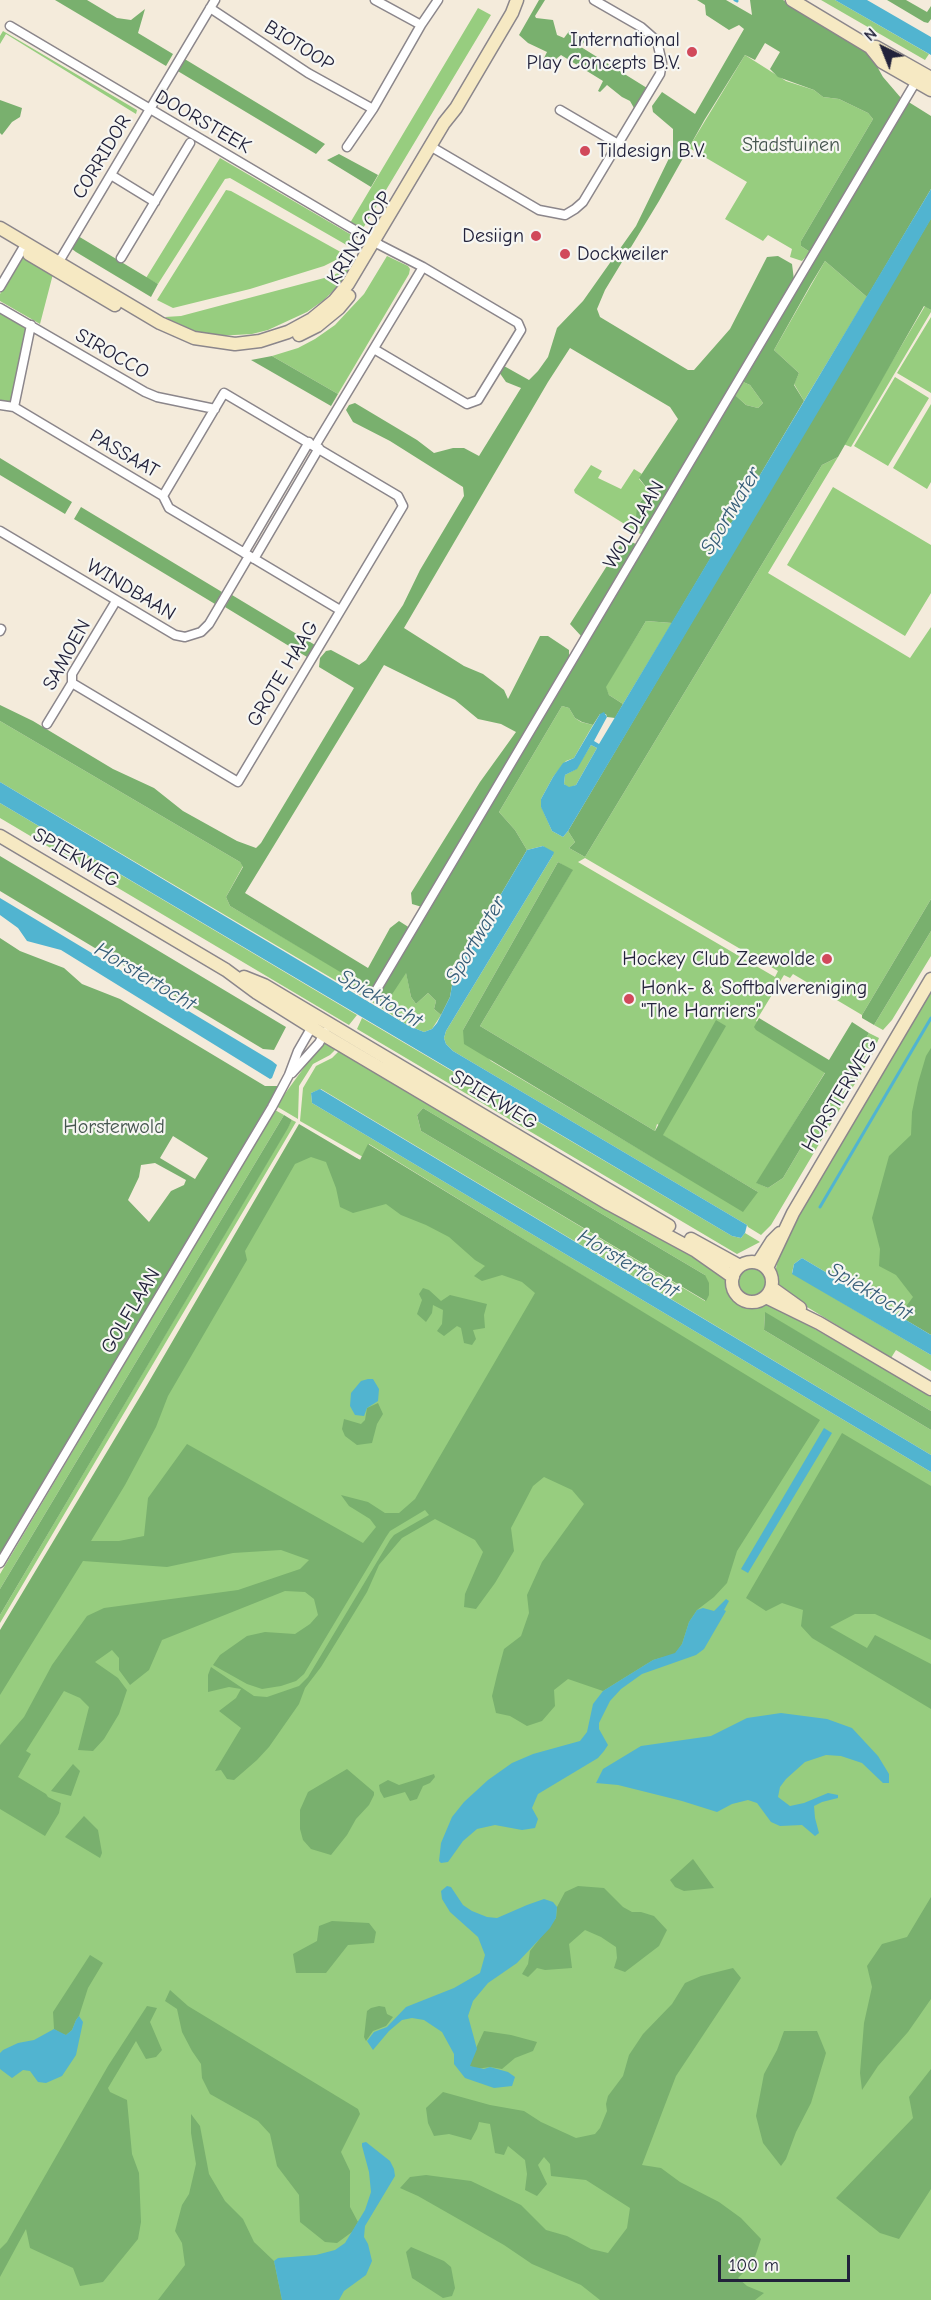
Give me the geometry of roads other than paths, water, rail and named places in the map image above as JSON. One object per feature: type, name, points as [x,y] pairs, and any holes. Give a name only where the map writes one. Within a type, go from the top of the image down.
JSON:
[{"type":"main road","name":"KRINGLOOP","points":[[512,14],[518,0]]},
{"type":"main road","name":"KRINGLOOP","points":[[0,237],[24,247],[57,266],[174,339],[213,349],[235,351],[261,348],[290,340],[317,326],[339,308],[356,287],[377,243],[449,127],[456,108],[512,14],[523,0]]},
{"type":"main road","points":[[792,0],[870,47],[882,62],[923,77],[931,90]]},
{"type":"main road","name":"KRINGLOOP","points":[[0,228],[24,247]]},
{"type":"main road","name":"SPIEKWEG","points":[[0,836],[226,970],[257,993],[314,1023],[740,1266]]},
{"type":"main road","name":"HORSTERWEG","points":[[762,1265],[779,1245],[783,1231],[931,979]]},
{"type":"main road","name":"SPIEKWEG","points":[[326,1030],[609,1204],[696,1251],[733,1277]]},
{"type":"main road","points":[[746,1263],[762,1265],[772,1281],[769,1293],[758,1302],[750,1303],[742,1300],[735,1294],[732,1286],[733,1277],[740,1266],[746,1263]]},
{"type":"main road","points":[[769,1293],[931,1389]]},
{"type":"street","points":[[375,0],[422,25]]},
{"type":"street","points":[[347,147],[373,109],[438,0]]},
{"type":"street","points":[[434,148],[539,210],[565,215],[583,202],[660,74],[660,52],[657,41],[641,27],[594,0]]},
{"type":"street","name":"BIOTOOP","points":[[212,4],[308,73],[373,109]]},
{"type":"street","name":"CORRIDOR","points":[[57,266],[212,4]]},
{"type":"street","name":"DOORSTEEK","points":[[10,26],[377,243]]},
{"type":"street","name":"WOLDLAAN","points":[[374,994],[923,77]]},
{"type":"street","points":[[560,110],[618,144]]},
{"type":"street","points":[[121,258],[190,143]]},
{"type":"street","points":[[111,175],[155,202]]},
{"type":"street","points":[[374,349],[467,404],[478,400],[521,330],[518,323],[423,267],[377,243]]},
{"type":"street","points":[[0,287],[24,247]]},
{"type":"street","name":"WINDBAAN","points":[[0,531],[175,635],[193,636],[209,624],[314,445],[423,267]]},
{"type":"street","name":"SIROCCO","points":[[0,308],[145,392],[157,397],[215,409]]},
{"type":"street","points":[[14,407],[31,325]]},
{"type":"street","points":[[163,496],[224,393],[314,445]]},
{"type":"street","name":"PASSAAT","points":[[0,405],[14,407],[163,496],[169,508],[340,610]]},
{"type":"street","name":"GROTE HAAG","points":[[72,683],[238,782],[403,506],[398,496],[314,445]]},
{"type":"street","name":"SAMOEN","points":[[46,724],[72,683],[72,674],[116,601]]},
{"type":"street","name":"GOLFLAAN","points":[[0,1563],[289,1075],[298,1051],[314,1023]]},
{"type":"street","name":"GOLFLAAN","points":[[289,1075],[306,1059],[326,1030]]},
{"type":"water","points":[[835,0],[867,0],[931,37],[931,55]]},
{"type":"water","points":[[931,189],[931,219],[563,837],[552,831],[541,807],[541,799],[563,763],[574,758],[600,714],[604,712],[607,717],[594,741],[599,744]],"holes":[[[591,745],[597,748],[576,785],[569,787],[564,784],[565,775],[577,769]]]},
{"type":"water","name":"Sportwater","points":[[0,782],[409,1026],[424,1032],[432,1029],[437,1023],[450,997],[454,974],[527,850],[543,846],[554,852],[446,1031],[444,1038],[446,1044],[453,1051],[747,1225],[745,1233],[741,1238],[732,1236],[0,803]]},
{"type":"water","points":[[0,898],[272,1061],[277,1065],[272,1078],[270,1079],[61,950],[27,941],[18,928],[0,915]]},
{"type":"water","points":[[320,1089],[931,1455],[931,1472],[312,1103],[311,1093]]},
{"type":"water","points":[[802,1258],[931,1335],[931,1355],[792,1274],[794,1264]]},
{"type":"water","points":[[373,1379],[379,1389],[378,1401],[367,1408],[364,1416],[355,1415],[350,1406],[351,1393],[361,1381]]},
{"type":"water","points":[[824,1428],[832,1433],[748,1573],[741,1569]]},
{"type":"water","points":[[726,1599],[729,1601],[724,1610],[726,1611],[704,1649],[696,1655],[642,1674],[621,1689],[610,1701],[599,1723],[599,1729],[608,1745],[598,1758],[538,1794],[532,1808],[538,1819],[535,1828],[522,1830],[495,1825],[477,1829],[463,1841],[448,1862],[439,1861],[441,1843],[452,1817],[464,1802],[488,1780],[512,1763],[533,1754],[580,1741],[587,1732],[593,1704],[603,1691],[653,1660],[675,1653],[682,1644],[689,1622],[697,1610],[703,1608],[714,1611]]},
{"type":"water","points":[[781,1713],[827,1719],[852,1728],[878,1756],[889,1774],[889,1783],[883,1783],[862,1763],[841,1756],[826,1755],[805,1762],[786,1779],[780,1787],[778,1797],[790,1806],[828,1793],[838,1795],[838,1798],[814,1806],[819,1833],[815,1836],[802,1825],[780,1826],[771,1822],[757,1803],[748,1800],[732,1804],[717,1812],[618,1785],[596,1783],[603,1769],[641,1746],[711,1736],[747,1718]]},
{"type":"water","points":[[447,1886],[451,1887],[463,1905],[487,1917],[497,1918],[544,1899],[553,1902],[557,1907],[556,1918],[550,1928],[517,1963],[488,1983],[473,2001],[468,2016],[477,2049],[470,2066],[484,2069],[490,2067],[508,2072],[515,2077],[512,2086],[494,2088],[465,2078],[454,2064],[454,2054],[442,2032],[424,2020],[412,2018],[402,2020],[373,2050],[367,2041],[374,2032],[387,2027],[406,2007],[454,1988],[480,1973],[485,1955],[478,1937],[450,1912],[442,1899],[441,1891]]},
{"type":"water","points":[[79,2016],[83,2022],[76,2055],[62,2076],[46,2083],[38,2082],[30,2071],[23,2070],[12,2078],[0,2069],[0,2053],[3,2050],[18,2043],[34,2040],[54,2029],[66,2035],[72,2030]]},
{"type":"water","points":[[366,2142],[390,2161],[395,2176],[365,2226],[364,2237],[372,2261],[366,2275],[344,2291],[339,2300],[282,2300],[274,2261],[278,2258],[316,2255],[335,2250],[345,2243],[365,2210],[371,2192],[369,2172],[362,2146],[362,2143]]},
{"type":"waterway","points":[[820,1207],[931,1018]]},
{"type":"place","name":"International Play Concepts B.V.","points":[[692,52]]},
{"type":"place","name":"Tildesign B.V.","points":[[585,151]]},
{"type":"place","name":"Desiign","points":[[536,236]]},
{"type":"place","name":"Dockweiler","points":[[565,254]]},
{"type":"place","name":"Hockey Club Zeewolde","points":[[827,959]]},
{"type":"place","name":"Honk- & Softbalvereniging \"The Harriers\"","points":[[629,999]]},
{"type":"park label","name":"Stadstuinen","points":[[791,145]]},
{"type":"park label","name":"Horsterwold","points":[[114,1127]]},
{"type":"water label","name":"Horstertocht","points":[[145,977]]},
{"type":"water label","name":"Spiektocht","points":[[380,999]]},
{"type":"water label","name":"Horstertocht","points":[[628,1264]]},
{"type":"water label","name":"Spiektocht","points":[[870,1292]]}]
